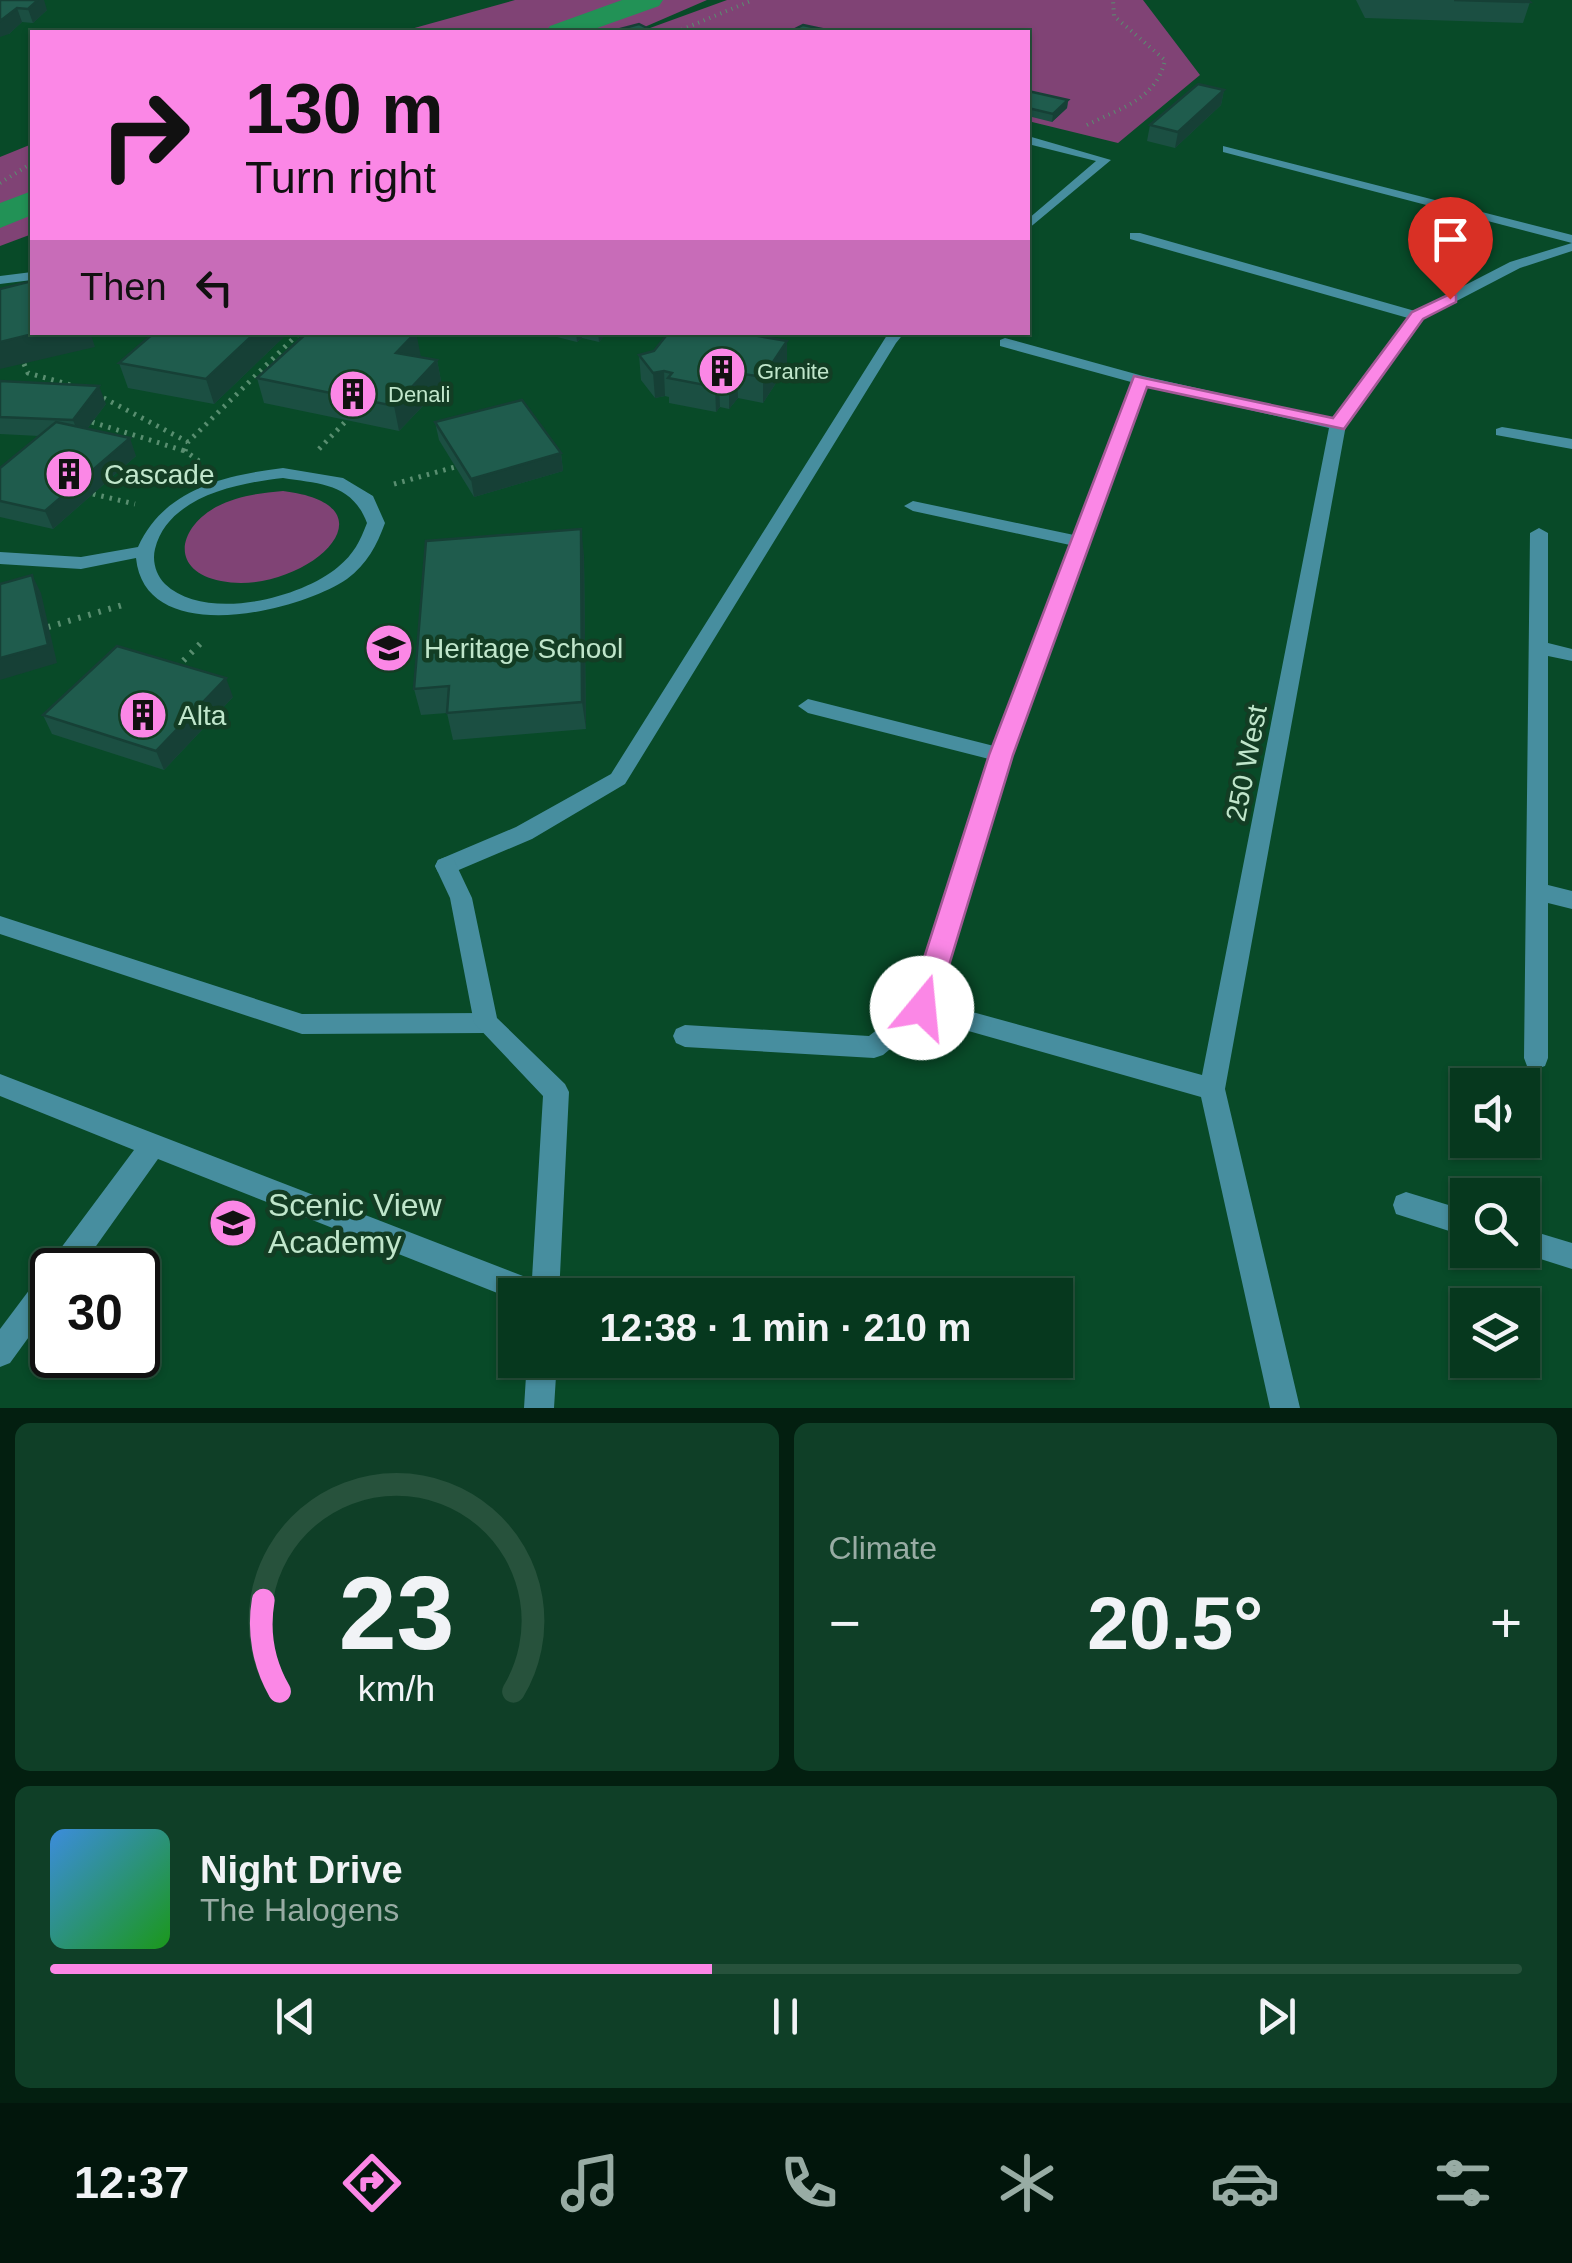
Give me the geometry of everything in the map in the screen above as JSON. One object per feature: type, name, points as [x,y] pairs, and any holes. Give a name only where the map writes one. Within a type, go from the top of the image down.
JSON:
[{"type":"street","points":[[1030,141],[1105,160],[1030,222]]},
{"type":"street","points":[[1227,148],[1572,239]]},
{"type":"street","points":[[1135,236],[1418,316]]},
{"type":"street","name":"250 West","points":[[1285,1408],[1212,1089],[1338,425],[1418,316],[1515,265],[1572,248]]},
{"type":"street","points":[[0,280],[30,276]]},
{"type":"street","points":[[547,1278],[556,1092],[486,1023],[461,898],[446,866],[524,833],[618,778],[895,335]]},
{"type":"street","points":[[1005,343],[1140,380],[1338,425]]},
{"type":"street","points":[[685,1036],[874,1047],[922,1008],[1001,755],[1140,380]]},
{"type":"street","points":[[1502,432],[1572,444]]},
{"type":"street","points":[[313,474],[338,481],[359,492],[372,507],[376,526],[371,545],[357,564],[334,582],[306,597],[237,611],[176,600],[157,587],[146,570],[145,551],[153,531],[170,512],[221,484],[252,476],[313,474]]},
{"type":"street","points":[[913,506],[1079,542]]},
{"type":"street","points":[[1536,1058],[1538,533]]},
{"type":"street","points":[[0,558],[80,563],[145,551]]},
{"type":"street","points":[[1537,648],[1572,655]]},
{"type":"street","points":[[808,706],[1001,755]]},
{"type":"street","points":[[1536,892],[1572,900]]},
{"type":"street","points":[[0,925],[302,1024],[486,1023]]},
{"type":"street","points":[[922,1008],[1212,1089]]},
{"type":"street","points":[[0,1085],[498,1280]]},
{"type":"street","points":[[78,1248],[153,1145]]},
{"type":"street","points":[[1406,1205],[1450,1218]]},
{"type":"street","points":[[1540,1246],[1572,1256]]},
{"type":"street","points":[[0,1354],[30,1312]]},
{"type":"street","points":[[539,1408],[541,1378]]},
{"type":"path","points":[[681,30],[753,0]]},
{"type":"path","points":[[1059,148],[1082,128],[1153,91],[1164,77],[1165,60],[1114,16],[1113,0]]},
{"type":"path","points":[[0,183],[30,164]]},
{"type":"path","points":[[185,451],[188,442],[297,335]]},
{"type":"path","points":[[24,364],[28,374],[76,384],[188,442]]},
{"type":"path","points":[[315,454],[347,420]]},
{"type":"path","points":[[92,422],[185,451],[210,468]]},
{"type":"path","points":[[393,484],[456,466]]},
{"type":"path","points":[[93,494],[138,505]]},
{"type":"path","points":[[48,627],[126,604]]},
{"type":"path","points":[[167,677],[211,634]]},
{"type":"shaded area","points":[[515,0],[707,0],[638,30],[407,30]]},
{"type":"shaded area","points":[[727,0],[1143,0],[1200,75],[1118,143],[1030,121],[1030,30],[644,30]]},
{"type":"shaded area","points":[[30,145],[30,235],[0,246],[0,157]]},
{"type":"shaded area","points":[[283,491],[319,500],[336,514],[338,530],[328,548],[308,564],[282,576],[252,582],[221,581],[193,568],[187,559],[187,537],[203,516],[232,500]]},
{"type":"building","points":[[0,0],[38,0],[28,9],[17,8],[0,21]]},
{"type":"building","points":[[1454,0],[1528,0],[1530,2]]},
{"type":"building","points":[[639,24],[651,30],[616,30]]},
{"type":"building","points":[[803,25],[827,30],[793,30]]},
{"type":"building","points":[[1198,84],[1224,90],[1178,132],[1150,125]]},
{"type":"building","points":[[1030,91],[1068,100],[1053,114],[1030,108]]},
{"type":"building","points":[[30,282],[30,335],[0,342],[0,289]]},
{"type":"building","points":[[152,335],[253,335],[206,379],[119,363]]},
{"type":"building","points":[[305,335],[413,335],[396,353],[437,360],[394,406],[257,378]]},
{"type":"building","points":[[667,335],[753,335],[787,341],[763,377],[737,373],[729,383],[719,382],[715,387],[668,378],[672,373],[664,371],[653,373],[639,355],[654,351]]},
{"type":"building","points":[[0,381],[99,386],[73,420],[0,417]]},
{"type":"building","points":[[522,400],[561,453],[471,479],[435,422]]},
{"type":"building","points":[[56,422],[130,438],[45,511],[0,501],[0,468]]},
{"type":"building","points":[[581,529],[582,702],[447,713],[449,686],[414,689],[426,541]]},
{"type":"building","points":[[32,575],[48,645],[0,658],[0,584]]},
{"type":"building","name":"Alta","points":[[117,646],[226,678],[156,751],[43,715]]},
{"type":"waterway","points":[[566,30],[649,0]]},
{"type":"waterway","points":[[0,217],[30,203]]},
{"type":"place","name":"Granite","points":[[722,371]]},
{"type":"place","name":"Denali","points":[[353,394]]},
{"type":"place","name":"Cascade","points":[[69,474]]},
{"type":"place","name":"Heritage School","points":[[389,648]]},
{"type":"place","name":"Alta","points":[[143,715]]},
{"type":"place","name":"Scenic View Academy","points":[[233,1223]]},
{"type":"route","points":[[922,1008],[1001,755],[1140,380],[1338,425],[1418,316],[1450,299]]}]
